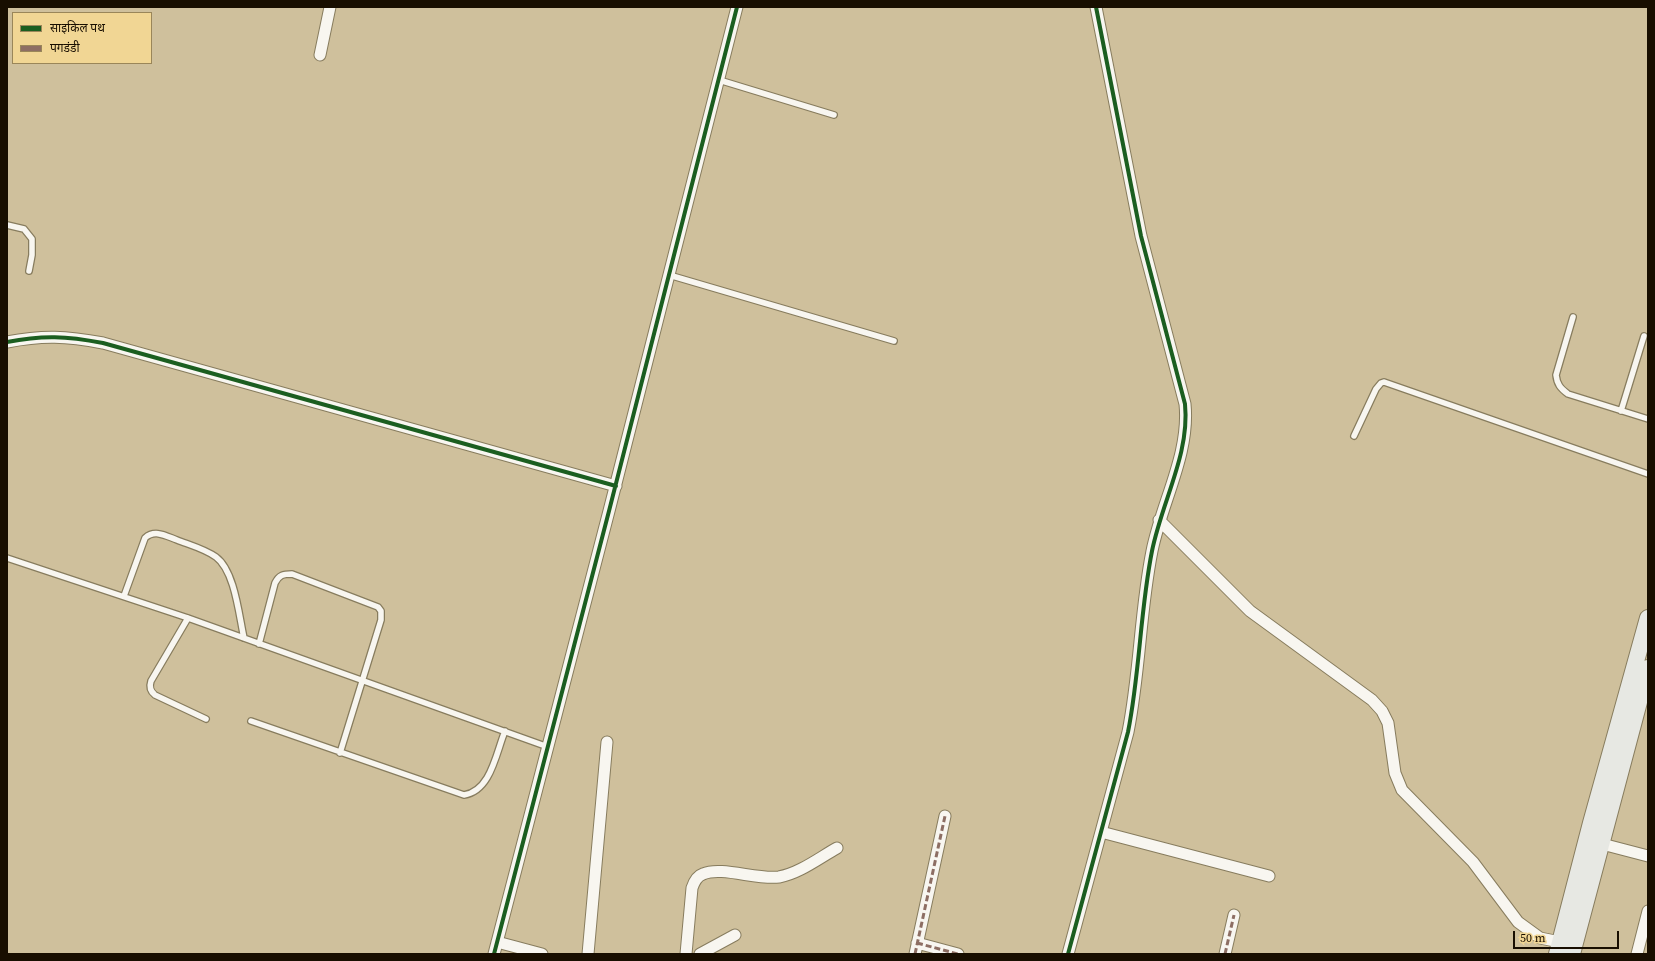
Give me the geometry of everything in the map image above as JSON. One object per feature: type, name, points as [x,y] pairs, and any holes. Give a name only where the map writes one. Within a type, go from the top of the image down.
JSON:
[{"type":"street","points":[[320,55],[330,7]]},
{"type":"street","points":[[494,954],[616,486],[737,7]]},
{"type":"street","points":[[1068,954],[1128,732],[1134,700],[1147,578],[1159,520],[1183,450],[1187,419],[1185,404],[1141,236],[1096,7]]},
{"type":"street","points":[[7,342],[36,337],[59,336],[103,343],[616,486]]},
{"type":"street","points":[[1159,520],[1250,611],[1372,700],[1382,711],[1388,723],[1395,773],[1402,790],[1473,862],[1518,922],[1540,938],[1559,948],[1591,823],[1648,618]]},
{"type":"street","points":[[1572,954],[1648,668]]},
{"type":"street","points":[[588,954],[607,742]]},
{"type":"street","points":[[945,816],[916,949],[958,954]]},
{"type":"street","points":[[1101,832],[1268,876]]},
{"type":"street","points":[[1602,844],[1648,856]]},
{"type":"street","points":[[686,954],[692,888],[696,879],[702,874],[712,871],[779,877],[798,870],[837,848]]},
{"type":"street","points":[[1637,954],[1648,911]]},
{"type":"street","points":[[1225,954],[1234,915]]},
{"type":"street","points":[[700,954],[735,935]]},
{"type":"street","points":[[497,942],[540,954]]},
{"type":"lane","points":[[719,80],[834,115]]},
{"type":"lane","points":[[7,225],[24,230],[32,239],[33,250],[29,271]]},
{"type":"lane","points":[[669,275],[894,341]]},
{"type":"lane","points":[[1573,317],[1556,374],[1557,384],[1568,394],[1648,419]]},
{"type":"lane","points":[[1621,411],[1644,336]]},
{"type":"lane","points":[[1354,436],[1376,389],[1381,383],[1384,382],[1648,474]]},
{"type":"lane","points":[[124,596],[145,538],[149,534],[160,533],[210,553],[218,558],[224,565],[232,583],[244,638]]},
{"type":"lane","points":[[7,558],[188,618],[548,747]]},
{"type":"lane","points":[[259,644],[275,583],[278,577],[284,574],[292,574],[373,604],[381,611],[382,620],[340,753]]},
{"type":"lane","points":[[188,618],[151,681],[151,691],[155,695],[206,719]]},
{"type":"lane","points":[[251,721],[464,795],[472,794],[480,789],[486,781],[505,731]]},
{"type":"marked path","points":[[915,954],[945,816]]},
{"type":"marked path","points":[[1225,954],[1234,915]]},
{"type":"marked path","points":[[917,943],[958,954]]},
{"type":"cycle path","points":[[494,954],[609,511],[737,7]]},
{"type":"cycle path","points":[[1068,954],[1128,732],[1152,551],[1156,532],[1179,459],[1185,423],[1185,404],[1141,236],[1096,7]]},
{"type":"cycle path","points":[[7,342],[32,338],[55,337],[103,343],[616,486]]}]
